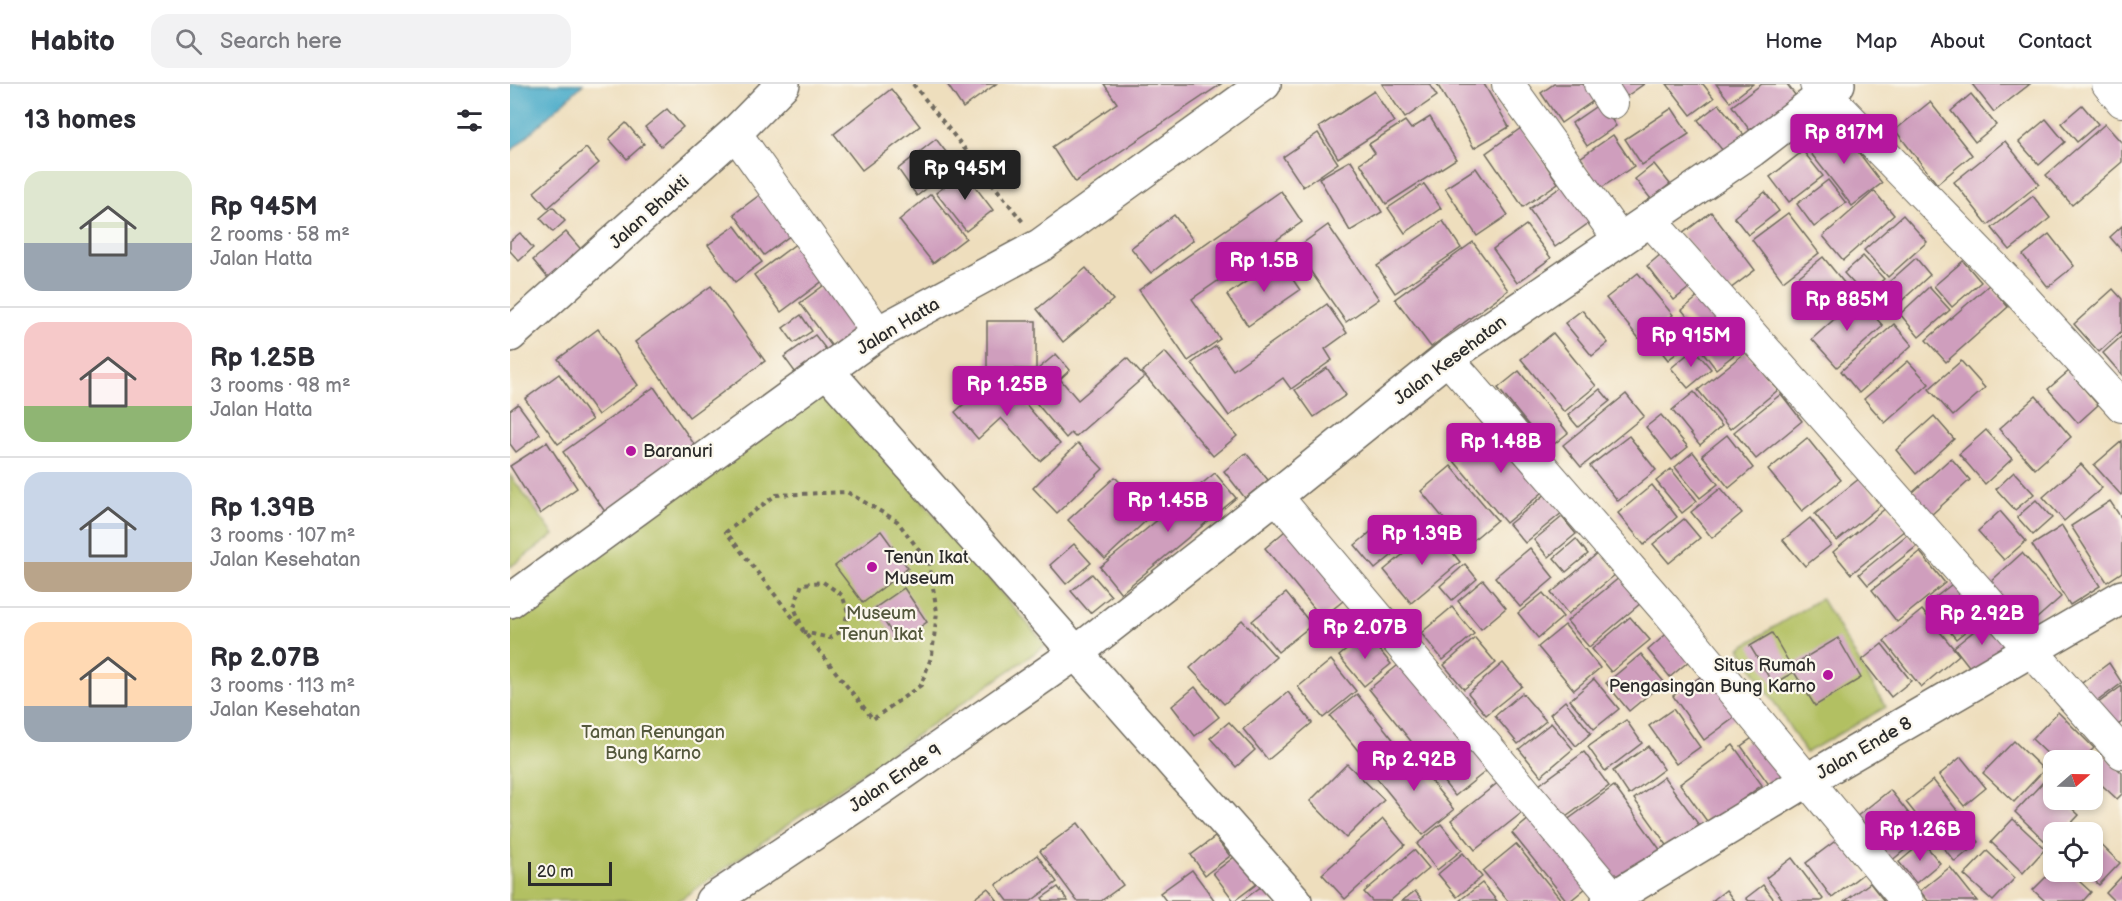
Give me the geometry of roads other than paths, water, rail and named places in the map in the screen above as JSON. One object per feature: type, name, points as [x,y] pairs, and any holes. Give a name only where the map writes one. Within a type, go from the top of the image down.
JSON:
[{"type":"main road","name":"Jalan Bhakti","points":[[510,335],[735,134],[783,84]]},
{"type":"main road","name":"Jalan Hatta","points":[[510,601],[828,372],[878,333],[1041,245],[1264,84]]},
{"type":"main road","name":"Jalan Kesehatan","points":[[1076,653],[1447,358],[1752,150],[1826,87]]},
{"type":"main road","points":[[828,372],[1295,901]]},
{"type":"main road","name":"Jalan Ende 8","points":[[1611,899],[1806,781],[2122,597]]},
{"type":"main road","name":"Jalan Ende 9","points":[[720,899],[1076,653]]},
{"type":"street","points":[[1508,84],[1620,240]]},
{"type":"street","points":[[2108,84],[2122,101]]},
{"type":"street","points":[[1826,87],[2122,406]]},
{"type":"street","points":[[735,134],[878,333]]},
{"type":"street","points":[[1649,219],[1842,433],[2031,652],[2122,753]]},
{"type":"street","points":[[1447,358],[1666,610],[1906,901]]},
{"type":"street","points":[[1276,496],[1611,899]]},
{"type":"water","points":[[510,84],[583,84],[510,152]]},
{"type":"place","name":"Baranuri","points":[[631,451]]},
{"type":"place","name":"Tenun Ikat Museum","points":[[872,567]]},
{"type":"place","name":"Situs Rumah Pengasingan Bung Karno","points":[[1828,675]]},
{"type":"park label","name":"Museum Tenun Ikat","points":[[881,623]]},
{"type":"park label","name":"Taman Renungan Bung Karno","points":[[653,742]]}]
